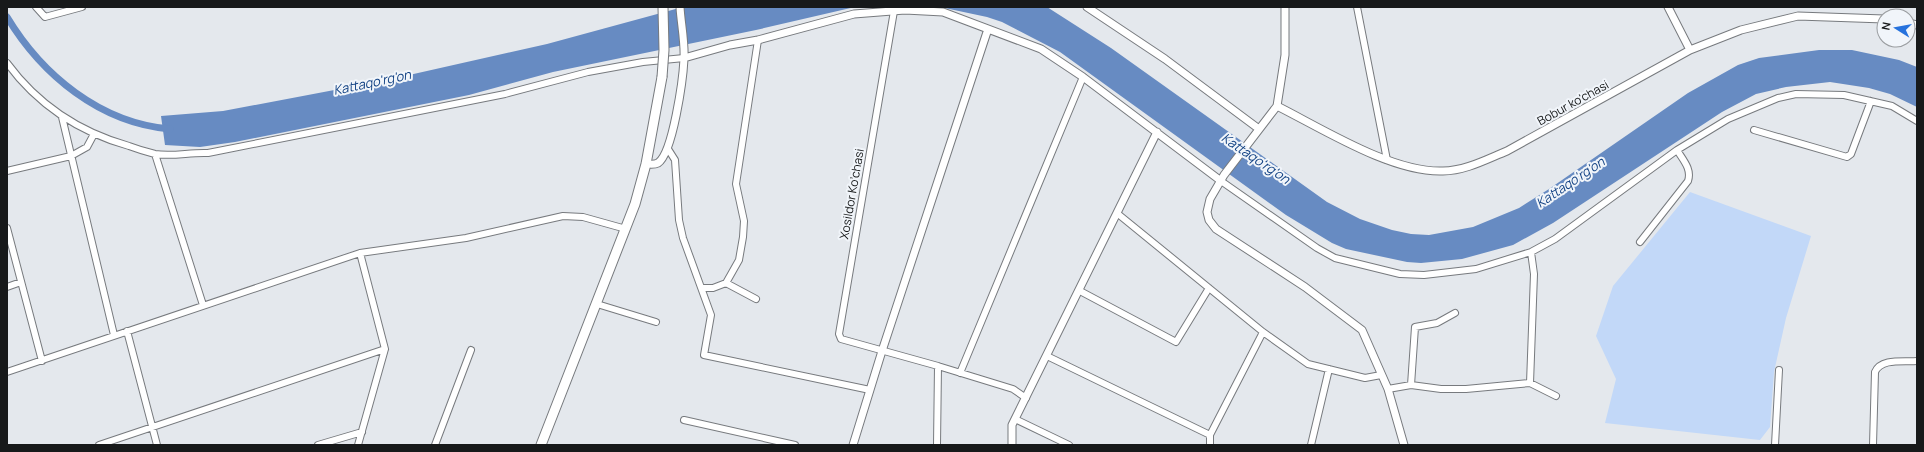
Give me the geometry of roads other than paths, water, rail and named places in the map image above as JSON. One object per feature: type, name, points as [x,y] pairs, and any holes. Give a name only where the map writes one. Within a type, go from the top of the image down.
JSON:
[{"type":"main road","points":[[541,445],[626,229],[646,164],[662,77],[664,50],[663,7]]},
{"type":"street","points":[[36,7],[45,17],[82,7]]},
{"type":"street","points":[[646,164],[658,163],[668,148],[679,98],[684,55],[680,7]]},
{"type":"street","points":[[1285,7],[1285,55],[1277,106],[1223,178],[1210,199],[1207,212],[1209,220],[1216,229],[1305,287],[1362,330],[1388,389],[1404,445]]},
{"type":"street","points":[[1357,7],[1387,160]]},
{"type":"street","points":[[1668,7],[1690,50]]},
{"type":"street","points":[[1093,8],[1166,59],[1259,129]]},
{"type":"street","points":[[7,63],[30,91],[62,117],[94,134],[155,154],[208,153],[505,94],[588,72],[758,40],[854,14],[894,11],[943,12],[1041,49],[1083,77],[1317,248],[1335,258],[1400,274],[1424,275],[1476,269],[1531,252],[1555,239],[1677,150],[1728,119],[1778,98],[1796,94],[1844,94],[1892,106],[1917,121]]},
{"type":"street","name":"Xosildor Ko’chasi","points":[[882,352],[841,339],[839,334],[894,11]]},
{"type":"street","name":"Bobur ko'chasi","points":[[1277,106],[1375,156],[1417,170],[1444,171],[1475,164],[1507,151],[1690,50],[1741,30],[1798,16],[1876,19]]},
{"type":"street","points":[[853,445],[988,29]]},
{"type":"street","points":[[702,288],[713,288],[726,283],[739,260],[744,221],[736,184],[758,40]]},
{"type":"street","points":[[960,373],[1083,77]]},
{"type":"street","points":[[1754,130],[1847,157],[1851,154],[1871,101]]},
{"type":"street","points":[[62,117],[114,335]]},
{"type":"street","points":[[1012,445],[1012,426],[1118,214],[1157,132]]},
{"type":"street","points":[[7,172],[71,156],[87,148],[94,134]]},
{"type":"street","points":[[668,148],[675,160],[679,220],[683,238],[711,316],[704,355],[870,390]]},
{"type":"street","points":[[1640,242],[1688,181],[1690,175],[1688,168],[1677,150]]},
{"type":"street","points":[[155,154],[203,305]]},
{"type":"street","points":[[1118,214],[1263,332],[1308,364],[1365,378],[1381,375]]},
{"type":"street","points":[[7,372],[42,362],[114,335],[360,253],[466,238],[563,216],[584,217],[626,229]]},
{"type":"street","points":[[7,228],[42,362]]},
{"type":"street","points":[[1530,383],[1534,274],[1531,252]]},
{"type":"street","points":[[358,445],[385,349],[360,253]]},
{"type":"street","points":[[7,286],[21,282]]},
{"type":"street","points":[[726,283],[756,299]]},
{"type":"street","points":[[1080,291],[1176,342],[1209,288]]},
{"type":"street","points":[[597,304],[656,322]]},
{"type":"street","points":[[1411,386],[1415,327],[1437,323],[1455,313]]},
{"type":"street","points":[[127,331],[157,445]]},
{"type":"street","points":[[1210,445],[1210,435],[1263,332]]},
{"type":"street","points":[[99,445],[385,349]]},
{"type":"street","points":[[436,445],[471,350]]},
{"type":"street","points":[[882,352],[938,366],[1013,389],[1026,398]]},
{"type":"street","points":[[1047,356],[1210,435]]},
{"type":"street","points":[[1873,445],[1875,372],[1878,366],[1884,363],[1917,361]]},
{"type":"street","points":[[937,445],[938,366]]},
{"type":"street","points":[[1311,445],[1330,369]]},
{"type":"street","points":[[1775,445],[1779,370]]},
{"type":"street","points":[[1388,389],[1411,386],[1441,389],[1466,389],[1530,383],[1556,396]]},
{"type":"street","points":[[684,420],[795,445]]},
{"type":"street","points":[[1015,420],[1069,445]]},
{"type":"street","points":[[318,445],[362,432]]},
{"type":"water","points":[[683,7],[855,7],[756,30],[553,72],[469,95],[235,142],[200,147],[165,145],[161,116],[223,111],[387,80],[547,44]]},
{"type":"water","points":[[940,7],[1047,7],[1111,48],[1327,202],[1360,219],[1392,230],[1411,234],[1429,235],[1473,227],[1519,208],[1688,93],[1738,65],[1759,58],[1819,50],[1852,50],[1899,60],[1917,67],[1917,107],[1890,94],[1869,88],[1830,82],[1786,87],[1756,94],[1722,112],[1553,223],[1513,245],[1462,259],[1421,263],[1407,262],[1346,249],[1332,243],[1286,215],[1060,52],[1002,22],[987,17]]},
{"type":"waterway","name":"Kattaqo'rg'on","points":[[7,17],[37,58],[55,76],[75,92],[97,106],[120,117],[144,125],[170,129]]}]
